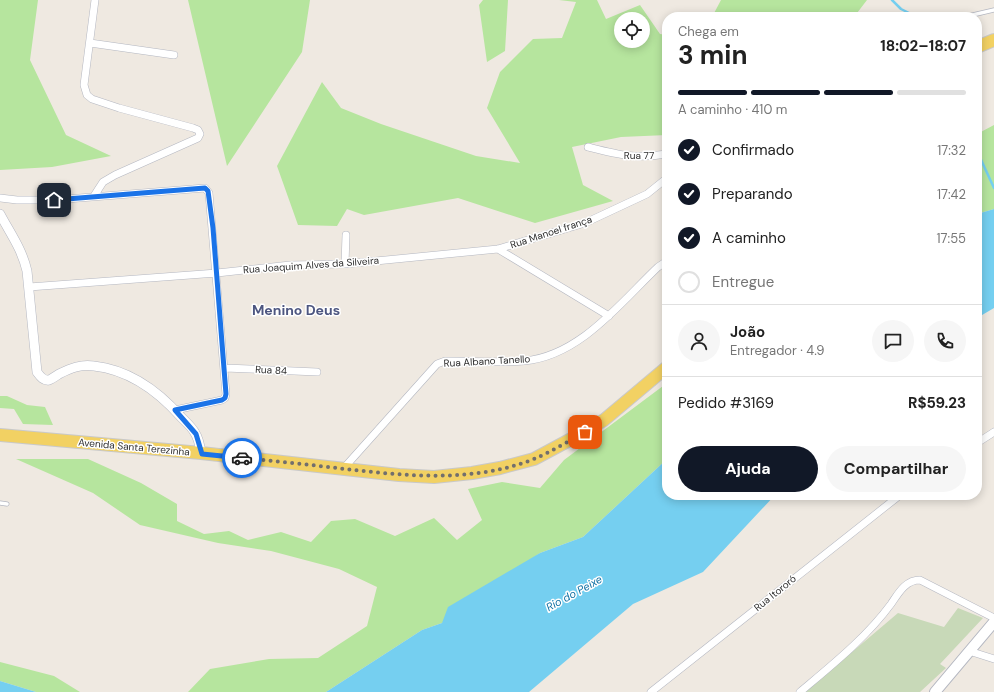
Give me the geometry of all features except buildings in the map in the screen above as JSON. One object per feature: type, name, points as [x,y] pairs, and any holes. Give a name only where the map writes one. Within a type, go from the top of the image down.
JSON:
[{"type":"main road","points":[[982,44],[994,40]]},
{"type":"main road","name":"Avenida Santa Terezinha","points":[[0,435],[344,468],[399,475],[434,477],[500,468],[534,459],[575,438],[604,420],[662,371]]},
{"type":"main road","points":[[935,692],[994,622]]},
{"type":"street","points":[[94,196],[103,182],[115,175],[198,138],[200,134],[198,130],[193,128],[119,108],[92,99],[87,95],[84,85],[95,0]]},
{"type":"street","points":[[90,43],[174,55]]},
{"type":"street","name":"Rua 77","points":[[588,147],[624,156],[646,157],[662,155]]},
{"type":"street","name":"Rua Manoel frança","points":[[498,249],[585,223],[647,194],[662,182]]},
{"type":"street","points":[[0,198],[30,201],[205,188],[209,193],[217,273],[226,394],[225,398],[222,400],[175,410]]},
{"type":"street","points":[[0,214],[17,242],[24,258],[36,372],[42,379],[48,380],[72,367],[84,365],[107,368],[150,386],[166,400],[196,434],[202,454]]},
{"type":"street","points":[[345,264],[346,235]]},
{"type":"street","points":[[498,249],[609,316]]},
{"type":"street","name":"Rua Joaquim Alves da Silveira","points":[[28,287],[217,273],[290,265],[345,264],[498,249]]},
{"type":"street","name":"Rua Albano Tanello","points":[[344,468],[437,364],[445,361],[524,361],[573,344],[609,316],[662,265]]},
{"type":"street","name":"Rua 84","points":[[225,368],[317,372]]},
{"type":"street","points":[[982,440],[994,432]]},
{"type":"street","name":"Rua Itororó","points":[[651,692],[894,500]]},
{"type":"street","points":[[800,692],[871,628],[903,588],[915,580],[920,580],[941,590],[994,618]]},
{"type":"street","points":[[969,652],[994,659]]},
{"type":"lane","points":[[982,13],[994,10]]},
{"type":"lane","points":[[0,503],[7,504]]},
{"type":"green space","points":[[0,0],[38,0],[30,60],[66,135],[111,156],[52,167],[0,170]]},
{"type":"green space","points":[[188,0],[310,0],[302,52],[227,166]]},
{"type":"green space","points":[[483,0],[508,0],[505,51],[487,62],[479,5]]},
{"type":"green space","points":[[559,0],[597,0],[606,19],[614,16],[614,48],[650,48],[650,20],[660,34],[662,34],[662,135],[621,137],[572,147],[583,185],[613,201],[535,223],[458,198],[364,215],[347,209],[337,226],[298,225],[277,166],[322,82],[341,108],[381,124],[476,156],[520,163],[487,108],[500,72],[533,39],[562,38],[576,2]]},
{"type":"green space","points":[[721,0],[867,0],[858,12],[715,12]]},
{"type":"green space","points":[[640,5],[645,12],[623,12]]},
{"type":"green space","points":[[994,125],[994,209],[982,213],[982,131]]},
{"type":"green space","points":[[662,387],[662,464],[583,537],[540,553],[442,623],[422,630],[326,692],[188,692],[210,669],[269,659],[318,658],[367,626],[377,587],[339,569],[271,551],[218,543],[140,525],[93,493],[16,459],[88,459],[141,483],[177,504],[177,521],[204,534],[229,531],[248,540],[281,532],[311,542],[331,521],[355,519],[395,536],[434,518],[457,540],[482,520],[468,489],[502,482],[540,488],[564,460]]},
{"type":"green space","points":[[0,396],[7,396],[27,405],[45,407],[53,425],[23,424],[14,409],[0,408]]},
{"type":"green space","points":[[958,608],[983,618],[940,664],[946,668],[920,692],[805,692],[898,613],[944,627]]},
{"type":"green space","points":[[0,662],[54,676],[80,692],[36,692],[0,681]]},
{"type":"water","points":[[994,209],[994,308],[982,315],[982,213]]},
{"type":"water","name":"Rio do Peixe","points":[[662,464],[662,500],[770,500],[703,572],[633,604],[529,692],[326,692],[422,630],[442,623],[448,607],[540,553],[583,537]]},
{"type":"water","points":[[0,681],[36,692],[0,692]]},
{"type":"waterway","points":[[892,0],[901,9],[907,12]]},
{"type":"waterway","points":[[982,162],[994,188]]},
{"type":"way so far","points":[[242,458],[399,475],[434,477],[500,468],[534,459],[585,432]]},
{"type":"district","name":"Menino Deus","points":[[296,310]]},
{"type":"route","points":[[54,200],[205,188],[208,191],[213,228],[226,394],[225,398],[222,400],[175,410],[196,434],[202,454],[242,458]]}]
